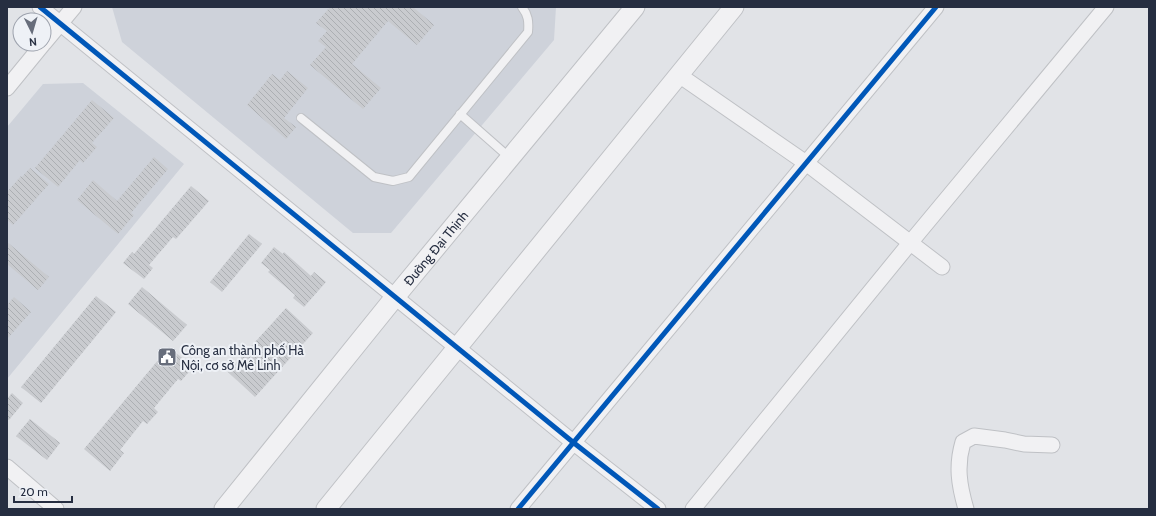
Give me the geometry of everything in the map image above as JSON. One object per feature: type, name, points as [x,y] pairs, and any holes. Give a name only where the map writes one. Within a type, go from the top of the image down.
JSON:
[{"type":"street","points":[[40,7],[457,348],[658,509]]},
{"type":"street","points":[[52,34],[74,7]]},
{"type":"street","points":[[326,509],[734,7]]},
{"type":"street","points":[[518,509],[936,7]]},
{"type":"street","points":[[693,509],[910,243],[1106,7]]},
{"type":"street","name":"Đường Đại Thịnh","points":[[224,509],[395,297],[510,158],[628,9]]},
{"type":"street","points":[[7,88],[37,52]]},
{"type":"street","points":[[679,75],[806,163],[942,267]]},
{"type":"street","points":[[966,509],[959,484],[959,454],[963,442],[974,436],[1024,444],[1052,446]]},
{"type":"street","points":[[7,467],[56,509]]},
{"type":"lane","points":[[301,118],[374,176],[393,181],[409,177],[528,32],[529,22],[527,14],[522,7]]},
{"type":"lane","points":[[460,114],[510,158]]},
{"type":"shaded area","points":[[112,7],[556,7],[554,40],[391,233],[353,233],[122,42]]},
{"type":"shaded area","points":[[83,83],[184,164],[7,379],[7,127],[43,84]]},
{"type":"building","points":[[330,7],[413,7],[434,25],[417,45],[388,21],[352,64],[381,88],[363,109],[310,65],[326,47],[318,41],[327,31],[316,23]]},
{"type":"building","points":[[287,71],[308,88],[284,118],[296,127],[286,139],[247,105],[272,74],[280,80]]},
{"type":"building","points":[[92,100],[114,118],[92,143],[97,147],[83,163],[80,160],[58,187],[35,168]]},
{"type":"building","points":[[154,157],[168,169],[131,213],[134,215],[118,234],[77,200],[93,180],[117,201]]},
{"type":"building","points":[[30,168],[49,184],[13,225],[7,220],[7,192]]},
{"type":"building","points":[[191,186],[209,201],[176,239],[173,237],[149,265],[153,268],[144,279],[123,263],[132,252],[134,254]]},
{"type":"building","points":[[249,234],[262,244],[222,292],[210,282]]},
{"type":"building","points":[[7,242],[49,277],[38,290],[7,264]]},
{"type":"building","points":[[274,247],[283,254],[284,252],[311,276],[314,272],[326,282],[304,307],[293,298],[295,295],[268,272],[270,270],[261,263]]},
{"type":"building","points":[[142,287],[187,325],[173,341],[128,304]]},
{"type":"building","points":[[96,296],[116,312],[41,403],[21,387]]},
{"type":"building","points":[[14,297],[31,312],[7,339],[7,305]]},
{"type":"building","points":[[286,308],[313,333],[255,397],[228,372]]},
{"type":"building","points":[[169,347],[193,367],[181,381],[178,379],[154,408],[158,412],[147,424],[143,421],[120,450],[124,453],[110,471],[84,449]]},
{"type":"building","points":[[12,393],[23,403],[9,420],[7,419],[7,399]]},
{"type":"building","points":[[30,419],[60,443],[47,460],[16,436]]},
{"type":"cycle path","points":[[40,7],[574,443],[658,509]]},
{"type":"cycle path","points":[[518,509],[936,7]]},
{"type":"place","name":"Công an thành phố Hà Nội, cơ sở Mê Linh","points":[[167,357]]}]
